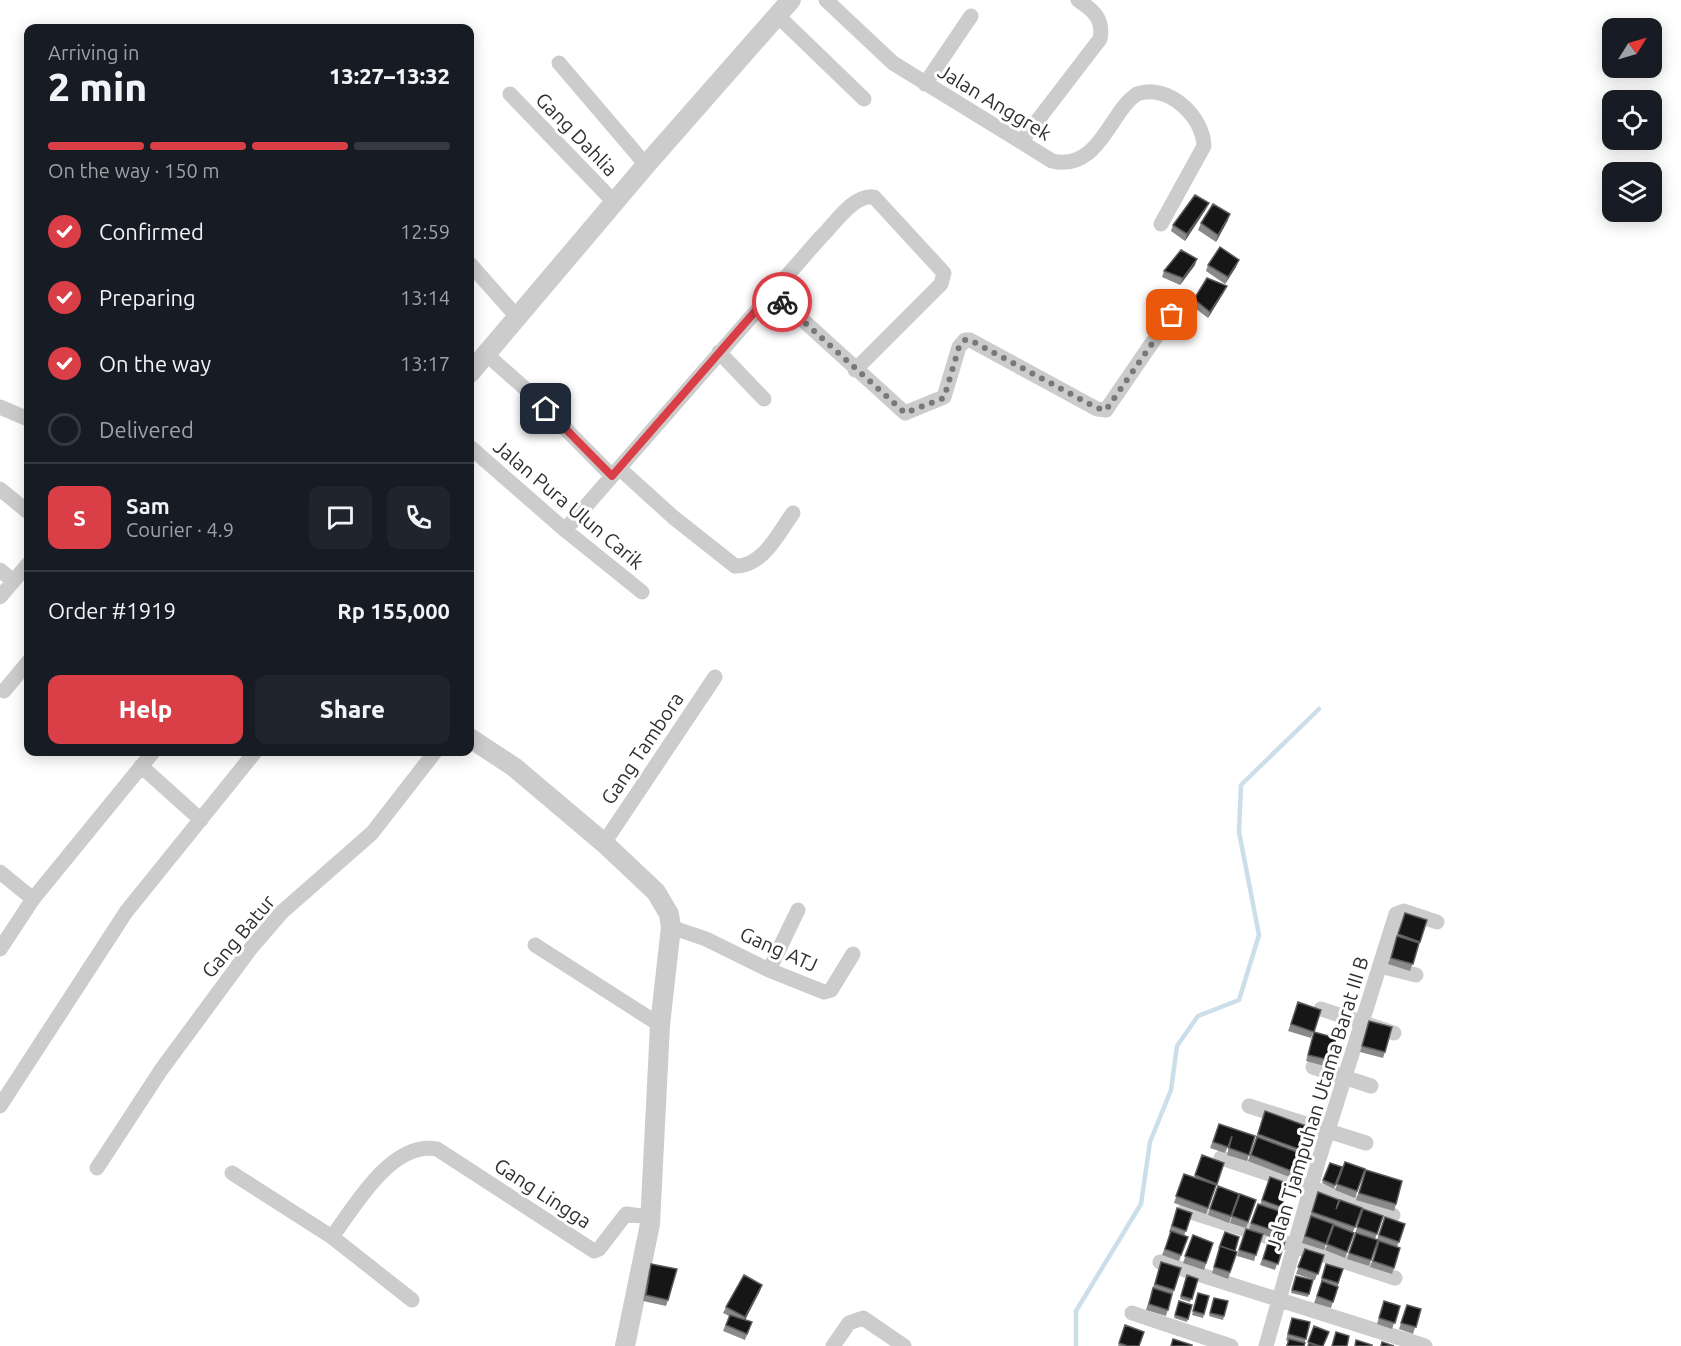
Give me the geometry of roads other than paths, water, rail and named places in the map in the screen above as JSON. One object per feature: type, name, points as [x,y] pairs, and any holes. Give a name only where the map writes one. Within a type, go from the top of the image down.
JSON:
[{"type":"street","name":"Jalan Anggrek","points":[[826,0],[893,63],[1052,161],[1062,163],[1095,147],[1137,94],[1149,92],[1178,102],[1200,128],[1204,146],[1161,224]]},
{"type":"street","points":[[1021,142],[1100,39],[1102,30],[1098,16],[1078,0]]},
{"type":"street","points":[[474,368],[783,5],[864,99]]},
{"type":"street","points":[[925,84],[971,16]]},
{"type":"street","points":[[559,63],[646,165]]},
{"type":"street","name":"Gang Dahlia","points":[[510,94],[615,202]]},
{"type":"street","points":[[565,530],[772,292],[854,204],[864,197],[874,197],[944,273],[941,284],[855,370]]},
{"type":"street","points":[[474,268],[518,318]]},
{"type":"street","points":[[772,292],[902,411],[911,412],[944,398],[959,347],[963,341],[970,340],[1105,411],[1172,315]]},
{"type":"street","points":[[719,352],[764,399]]},
{"type":"street","points":[[486,354],[616,472],[735,566],[748,564],[765,552],[794,513]]},
{"type":"street","points":[[0,406],[24,417]]},
{"type":"street","name":"Jalan Pura Ulun Carik","points":[[474,450],[565,530],[642,592]]},
{"type":"street","points":[[0,489],[24,509]]},
{"type":"street","points":[[0,597],[24,569]]},
{"type":"street","points":[[0,570],[13,581]]},
{"type":"street","points":[[4,691],[24,667]]},
{"type":"street","name":"Gang Tambora","points":[[604,843],[715,677]]},
{"type":"street","points":[[474,741],[514,767],[604,843],[656,892],[669,914],[671,927],[654,1021],[650,1217],[625,1346]]},
{"type":"street","points":[[0,949],[33,898],[150,756]]},
{"type":"street","points":[[0,1106],[126,912],[201,820],[246,756]]},
{"type":"street","name":"Gang Batur","points":[[97,1168],[161,1070],[251,948],[282,912],[372,832],[432,756]]},
{"type":"street","points":[[141,766],[201,820]]},
{"type":"street","points":[[0,872],[33,898]]},
{"type":"street","points":[[769,970],[798,910]]},
{"type":"street","name":"Jalan Tjampuhan Utama Barat III B","points":[[1266,1346],[1311,1187],[1396,914],[1400,911],[1437,922]]},
{"type":"street","name":"Gang ATJ","points":[[671,927],[706,939],[769,970],[828,992],[853,954]]},
{"type":"street","points":[[535,945],[654,1021]]},
{"type":"street","points":[[1380,966],[1416,975]]},
{"type":"street","points":[[1321,1009],[1395,1033]]},
{"type":"street","points":[[1313,1067],[1371,1086]]},
{"type":"street","points":[[1249,1106],[1366,1143]]},
{"type":"street","name":"Gang Lingga","points":[[332,1237],[384,1168],[419,1149],[437,1149],[594,1251],[599,1249],[626,1214],[650,1217]]},
{"type":"street","points":[[1221,1158],[1393,1215]]},
{"type":"street","points":[[232,1173],[332,1237],[412,1300]]},
{"type":"street","points":[[1185,1210],[1395,1278]]},
{"type":"street","points":[[1160,1262],[1425,1346]]},
{"type":"street","points":[[1132,1313],[1231,1346]]},
{"type":"street","points":[[833,1346],[849,1323],[864,1318],[904,1346]]},
{"type":"waterway","points":[[1076,1346],[1076,1311],[1141,1204],[1150,1142],[1171,1090],[1177,1046],[1198,1016],[1239,1000],[1259,935],[1239,832],[1241,785],[1319,709]]}]
